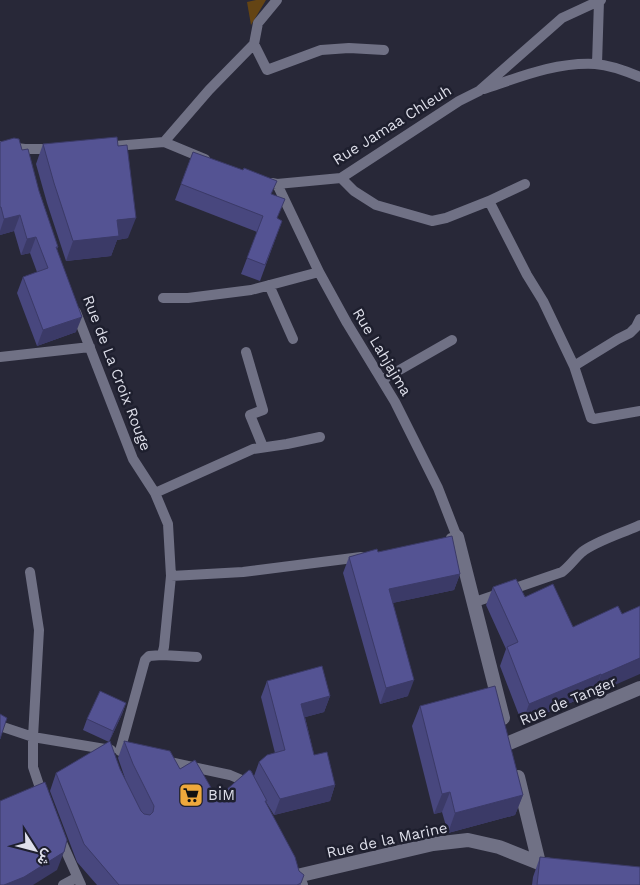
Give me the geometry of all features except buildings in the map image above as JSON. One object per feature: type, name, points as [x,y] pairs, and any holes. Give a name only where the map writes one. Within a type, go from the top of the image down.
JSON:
[{"type":"street","points":[[456,537],[539,863]]},
{"type":"street","name":"Rue de Tanger","points":[[512,753],[640,688]]},
{"type":"street","name":"Rue de la Marine","points":[[297,876],[433,844],[468,840],[499,847],[539,863],[564,867]]},
{"type":"lane","points":[[164,142],[209,90],[254,44],[258,24],[277,0]]},
{"type":"lane","points":[[597,64],[600,1]]},
{"type":"lane","name":"Rue Jamaa Chleuh","points":[[263,182],[277,184],[342,178],[459,101],[479,91],[562,18],[600,1]]},
{"type":"lane","points":[[254,44],[267,70],[321,50],[349,48],[384,50]]},
{"type":"lane","points":[[479,91],[543,70],[575,64],[597,64],[640,77]]},
{"type":"lane","points":[[105,147],[164,142],[213,162]]},
{"type":"lane","points":[[0,146],[26,153],[61,149]]},
{"type":"lane","points":[[342,178],[354,191],[376,205],[432,221],[446,218],[526,184]]},
{"type":"lane","name":"Rue Lahjajma","points":[[277,184],[319,272],[395,402],[438,488],[456,537]]},
{"type":"lane","points":[[489,201],[527,275],[543,301],[574,366],[591,418],[640,411]]},
{"type":"lane","points":[[163,298],[188,298],[251,290],[319,272]]},
{"type":"lane","points":[[269,285],[293,340]]},
{"type":"lane","name":"Rue de La Croix Rouge","points":[[74,306],[133,459],[155,493],[168,524],[171,576],[162,655]]},
{"type":"lane","points":[[574,366],[630,333],[640,319]]},
{"type":"lane","points":[[382,380],[452,340]]},
{"type":"lane","points":[[0,357],[90,347]]},
{"type":"lane","points":[[246,352],[263,410],[250,416],[263,447]]},
{"type":"lane","points":[[155,493],[241,454],[263,447],[320,437]]},
{"type":"lane","points":[[474,602],[562,572],[590,547],[640,525]]},
{"type":"lane","points":[[438,541],[456,537]]},
{"type":"lane","points":[[171,576],[243,572],[367,556]]},
{"type":"lane","points":[[30,572],[40,630],[33,737],[33,767],[48,808]]},
{"type":"lane","points":[[0,726],[33,737],[109,753],[125,752],[145,660],[149,656],[162,655],[197,657]]},
{"type":"lane","points":[[158,760],[230,775],[248,783],[255,793]]},
{"type":"lane","points":[[55,826],[78,882],[63,885]]},
{"type":"shaded area","points":[[266,0],[251,25],[247,2]]},
{"type":"place","name":"BİM","points":[[191,795]]}]
